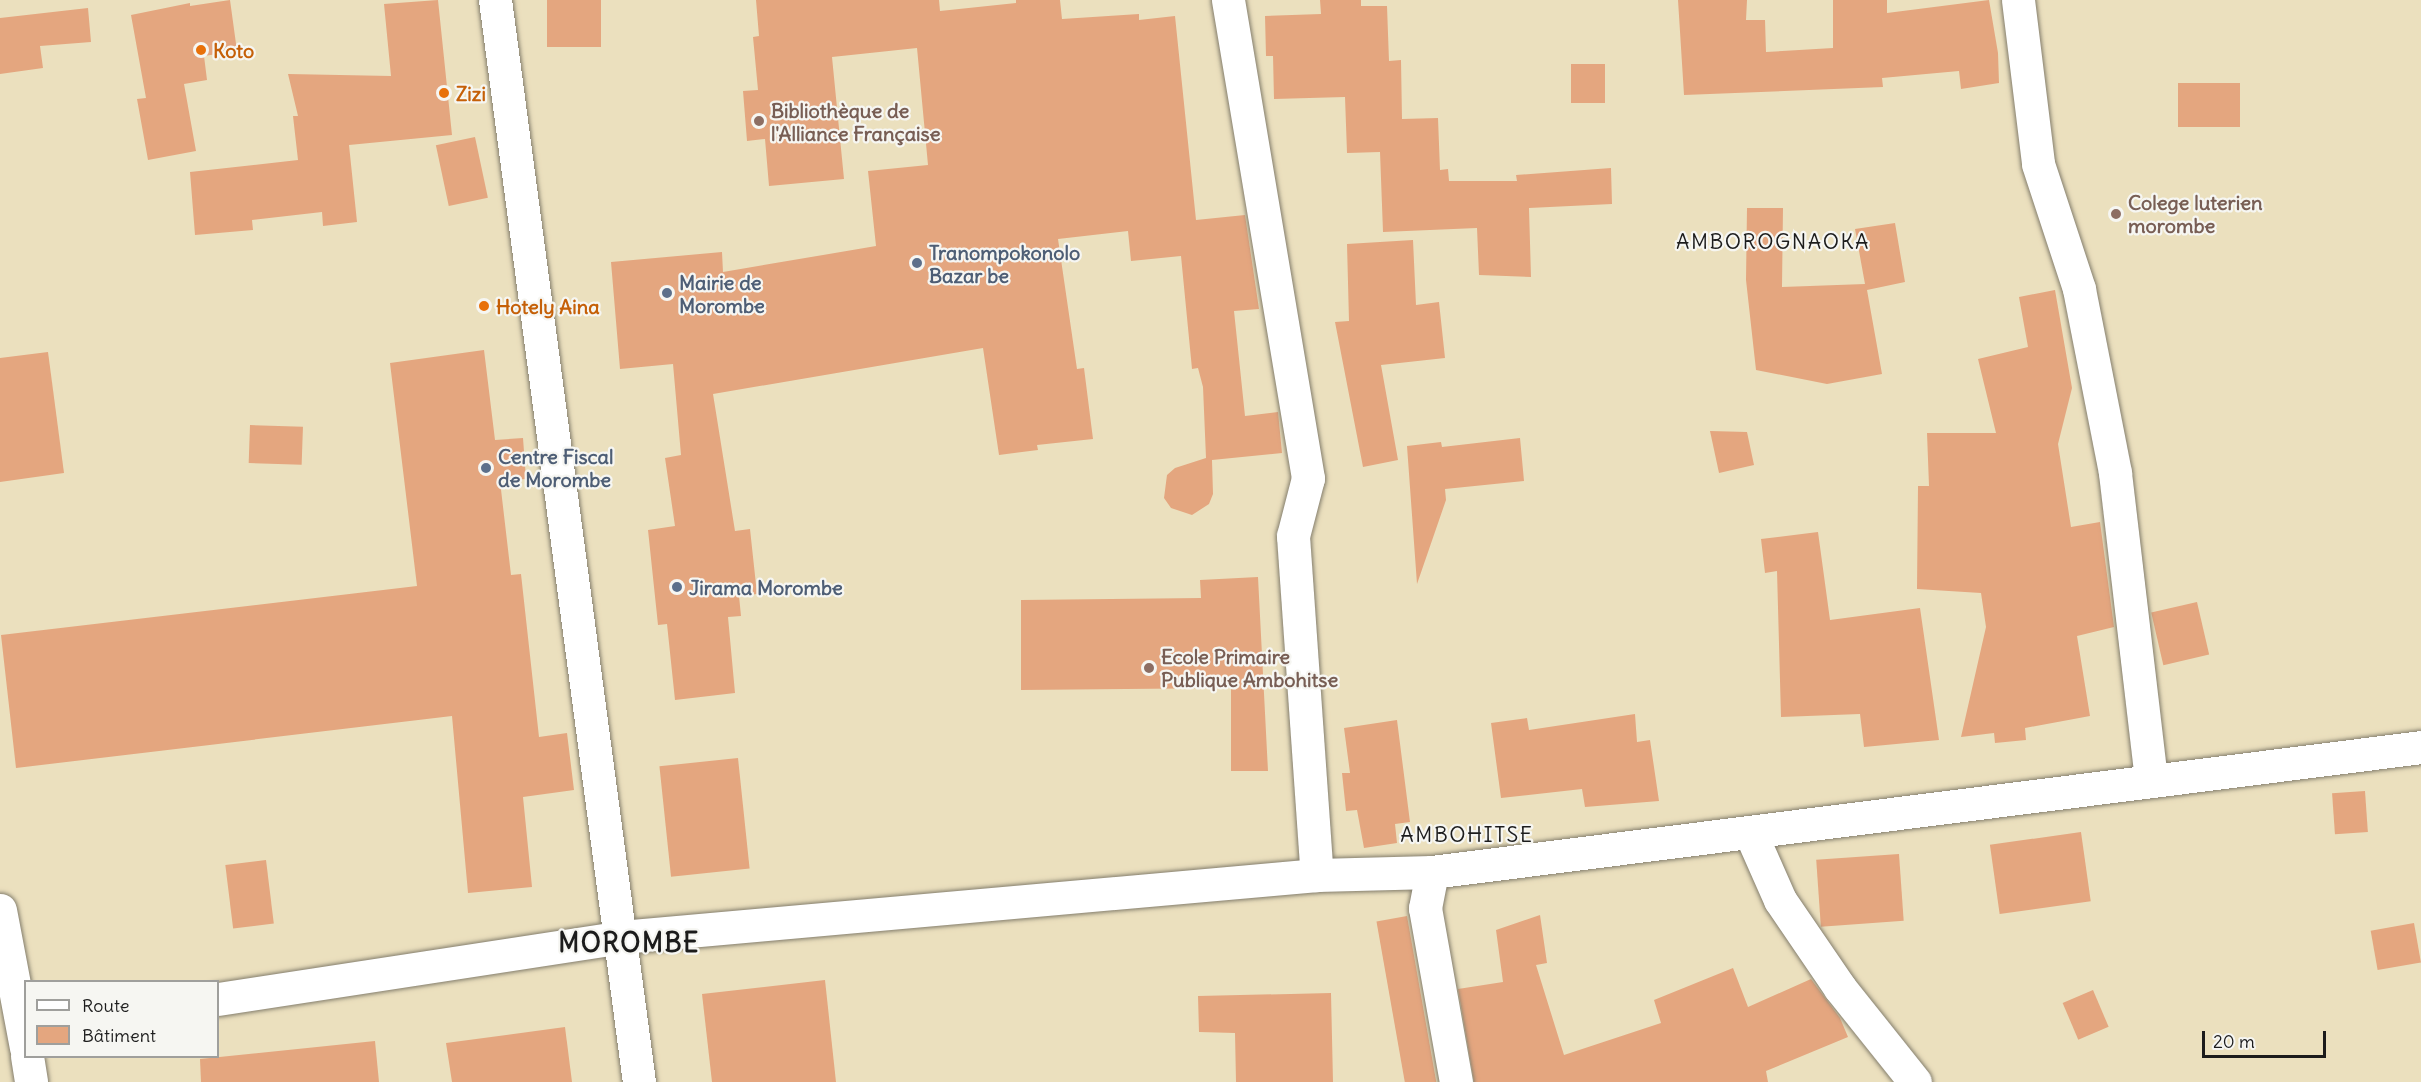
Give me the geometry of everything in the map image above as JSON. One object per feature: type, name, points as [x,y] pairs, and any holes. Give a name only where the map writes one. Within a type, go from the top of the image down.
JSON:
[{"type":"street","points":[[495,0],[639,1082]]},
{"type":"street","points":[[1228,0],[1308,478],[1293,536],[1317,875]]},
{"type":"street","points":[[2018,0],[2038,164],[2079,289],[2115,473],[2151,781]]},
{"type":"street","points":[[219,999],[621,937],[1317,875],[1432,873],[2421,747]]},
{"type":"street","points":[[1750,832],[1780,900],[1840,988],[1915,1082]]},
{"type":"street","points":[[1432,873],[1425,908],[1456,1082]]},
{"type":"street","points":[[0,910],[24,1036]]},
{"type":"street","points":[[27,1058],[31,1082]]},
{"type":"building","points":[[230,0],[237,51],[204,56],[207,80],[184,84],[196,151],[148,160],[137,99],[146,98],[131,15],[190,3],[190,6]]},
{"type":"building","points":[[438,0],[452,135],[349,145],[357,222],[323,226],[322,212],[252,220],[253,230],[195,235],[190,172],[298,160],[293,116],[298,116],[288,74],[391,76],[384,4]]},
{"type":"building","points":[[547,0],[601,0],[601,47],[547,47]]},
{"type":"building","points":[[756,0],[939,0],[940,11],[1016,3],[1016,0],[1060,0],[1062,19],[1139,14],[1139,20],[1175,16],[1196,220],[1245,215],[1259,309],[1234,311],[1245,416],[1278,412],[1282,453],[1212,460],[1213,494],[1209,504],[1192,515],[1171,508],[1164,498],[1167,475],[1175,468],[1206,458],[1203,387],[1198,368],[1192,369],[1181,256],[1131,261],[1128,231],[1058,239],[1077,369],[1084,368],[1093,439],[1037,445],[1038,450],[999,455],[983,348],[713,394],[735,531],[750,529],[757,594],[739,596],[741,616],[728,617],[735,693],[675,700],[667,624],[658,625],[648,530],[675,526],[665,458],[681,455],[673,364],[620,369],[611,262],[722,252],[723,272],[876,246],[868,171],[928,165],[917,48],[832,57],[844,179],[769,186],[765,139],[747,141],[743,91],[758,90],[753,37],[759,36]]},
{"type":"building","points":[[1320,0],[1361,0],[1361,6],[1387,6],[1389,61],[1401,60],[1402,119],[1438,118],[1440,170],[1448,169],[1449,181],[1517,181],[1516,175],[1611,168],[1612,204],[1529,208],[1531,277],[1479,275],[1477,228],[1383,232],[1380,152],[1347,153],[1345,97],[1274,99],[1273,56],[1266,56],[1265,16],[1321,14]]},
{"type":"building","points":[[1678,0],[1747,0],[1746,20],[1765,20],[1766,52],[1833,48],[1833,0],[1887,0],[1887,13],[1989,0],[1998,53],[1999,83],[1961,89],[1959,71],[1882,78],[1883,87],[1684,95]]},
{"type":"building","points":[[88,8],[91,42],[40,46],[43,68],[0,74],[0,18]]},
{"type":"building","points":[[1571,64],[1605,64],[1605,103],[1571,103]]},
{"type":"building","points":[[2178,83],[2240,83],[2240,127],[2178,127]]},
{"type":"building","points":[[475,137],[488,198],[449,206],[436,145]]},
{"type":"building","points":[[1747,208],[1783,208],[1782,287],[1865,284],[1855,229],[1895,223],[1905,282],[1867,290],[1882,374],[1827,384],[1756,370],[1746,280]]},
{"type":"building","points":[[1413,240],[1416,305],[1439,302],[1445,358],[1381,365],[1398,460],[1363,467],[1335,322],[1349,321],[1347,244]]},
{"type":"building","points":[[2055,290],[2072,388],[2058,444],[2071,527],[2100,522],[2114,627],[2077,636],[2090,716],[2025,728],[2026,740],[1995,743],[1994,733],[1961,737],[1986,627],[1981,593],[1917,589],[1918,486],[1929,486],[1927,433],[1996,433],[1978,359],[2028,347],[2019,297]]},
{"type":"building","points":[[484,350],[495,440],[523,438],[526,479],[500,481],[511,575],[521,574],[539,737],[567,733],[574,790],[523,797],[532,887],[468,893],[452,716],[16,768],[1,635],[417,586],[390,363]]},
{"type":"building","points":[[48,352],[64,473],[0,482],[0,358]]},
{"type":"building","points":[[250,425],[303,427],[302,465],[249,463]]},
{"type":"building","points":[[1710,431],[1747,432],[1754,465],[1719,473]]},
{"type":"building","points":[[1520,438],[1524,481],[1445,489],[1446,500],[1417,584],[1407,446],[1441,442],[1442,447]]},
{"type":"building","points":[[1818,532],[1830,620],[1920,608],[1939,740],[1864,747],[1860,714],[1781,717],[1777,571],[1765,573],[1761,539]]},
{"type":"building","points":[[1258,577],[1268,771],[1231,771],[1231,688],[1021,690],[1021,600],[1201,598],[1200,580]]},
{"type":"building","points":[[2197,602],[2209,655],[2163,665],[2151,613]]},
{"type":"building","points":[[1635,714],[1637,742],[1650,740],[1659,801],[1585,807],[1582,789],[1501,798],[1491,723],[1527,718],[1529,730]]},
{"type":"building","points":[[1397,720],[1410,822],[1395,824],[1397,843],[1364,848],[1357,810],[1346,811],[1342,773],[1350,773],[1344,728]]},
{"type":"building","points":[[738,758],[750,868],[671,877],[659,766]]},
{"type":"building","points":[[2365,791],[2368,832],[2335,834],[2332,793]]},
{"type":"building","points":[[2081,832],[2091,901],[2000,914],[1990,845]]},
{"type":"building","points":[[1899,854],[1904,921],[1821,927],[1816,860]]},
{"type":"building","points":[[266,860],[274,924],[233,929],[225,865]]},
{"type":"building","points":[[1540,915],[1547,963],[1536,965],[1564,1055],[1661,1023],[1654,1000],[1733,968],[1748,1007],[1811,979],[1840,1018],[1848,1037],[1766,1071],[1768,1082],[1474,1082],[1458,989],[1503,982],[1496,930]]},
{"type":"building","points":[[1407,916],[1436,1082],[1405,1082],[1376,921]]},
{"type":"building","points":[[2414,923],[2421,962],[2378,970],[2371,931]]},
{"type":"building","points":[[825,980],[836,1082],[712,1082],[702,994]]},
{"type":"building","points":[[2093,990],[2109,1027],[2078,1040],[2063,1003]]},
{"type":"building","points":[[1331,993],[1333,1082],[1236,1082],[1235,1033],[1199,1032],[1198,996]]},
{"type":"building","points":[[565,1027],[572,1082],[452,1082],[446,1043]]},
{"type":"building","points":[[375,1041],[379,1082],[201,1082],[200,1059]]},
{"type":"place","name":"Koto","points":[[201,50]]},
{"type":"place","name":"Zizi","points":[[444,93]]},
{"type":"place","name":"Bibliothèque de l'Alliance Française","points":[[759,121]]},
{"type":"place","name":"Colege luterien morombe","points":[[2116,214]]},
{"type":"place","name":"Tranompokonolo Bazar be","points":[[917,263]]},
{"type":"place","name":"Mairie de Morombe","points":[[667,293]]},
{"type":"place","name":"Hotely Aina","points":[[484,306]]},
{"type":"place","name":"Centre Fiscal de Morombe","points":[[486,468]]},
{"type":"place","name":"Jirama Morombe","points":[[677,587]]},
{"type":"place","name":"Ecole Primaire Publique Ambohitse","points":[[1149,668]]},
{"type":"district","name":"AMBOROGNAOKA","points":[[1773,242]]},
{"type":"district","name":"AMBOHITSE","points":[[1467,835]]},
{"type":"district","name":"MOROMBE","points":[[629,943]]}]
